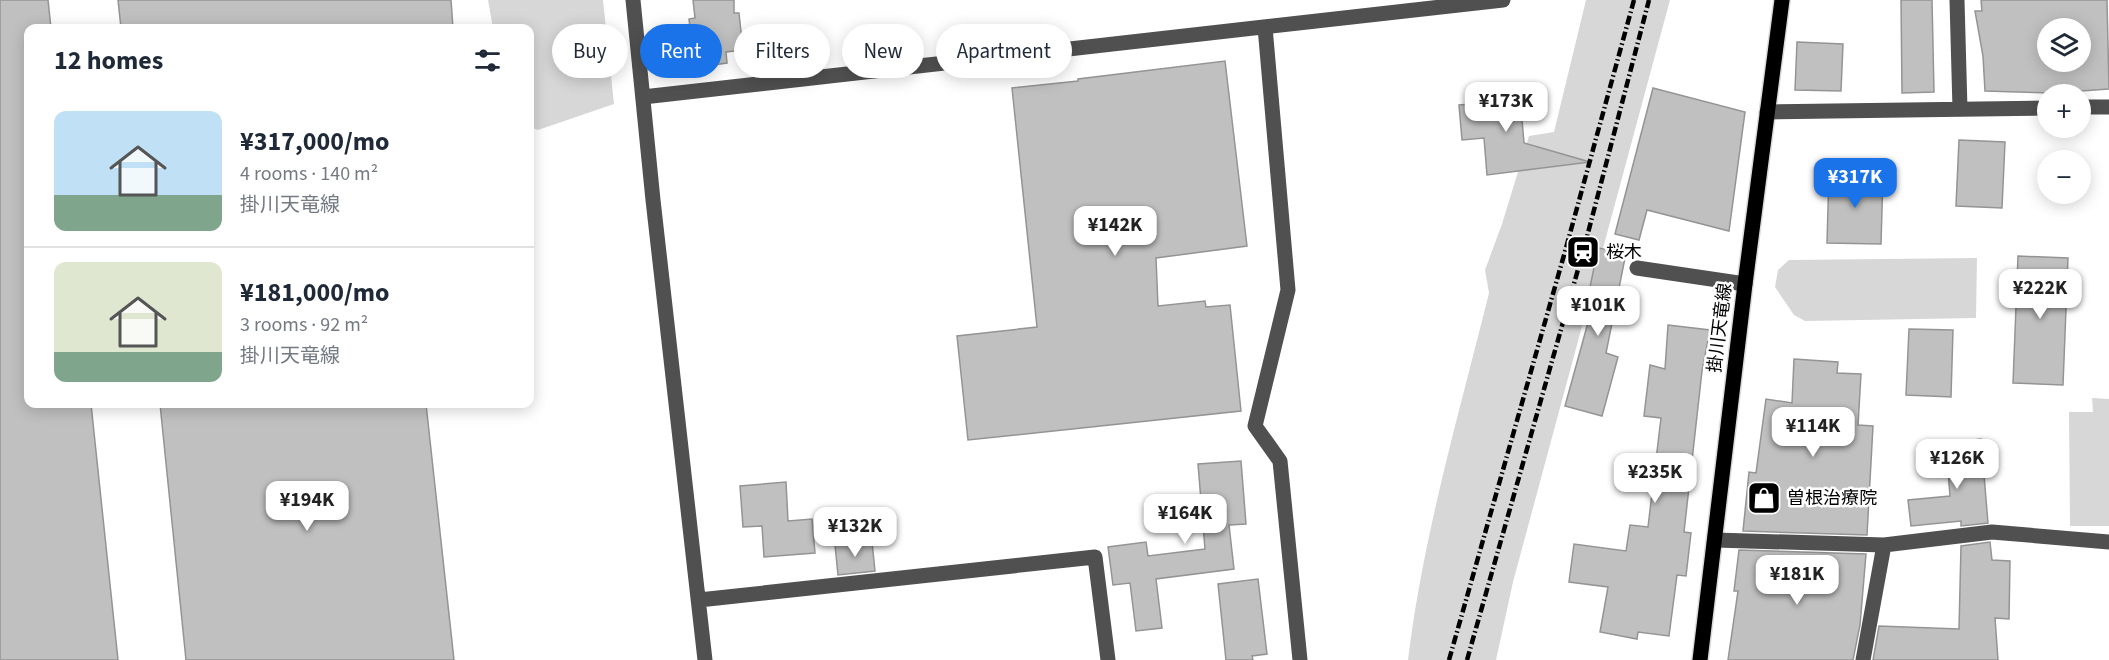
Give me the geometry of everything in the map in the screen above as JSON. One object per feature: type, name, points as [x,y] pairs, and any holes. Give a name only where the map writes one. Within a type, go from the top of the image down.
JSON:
[{"type":"main road","name":"掛川天竜線","points":[[1700,660],[1782,0]]},
{"type":"street","points":[[633,0],[652,200],[705,660]]},
{"type":"street","points":[[643,97],[1503,0]]},
{"type":"street","points":[[1957,0],[1960,109]]},
{"type":"street","points":[[1264,27],[1288,290],[1255,426],[1280,461],[1300,660]]},
{"type":"street","points":[[2091,107],[2109,107]]},
{"type":"street","points":[[1767,112],[2037,108]]},
{"type":"street","points":[[1637,268],[1745,284]]},
{"type":"street","points":[[1715,540],[1884,544],[1992,532],[2109,542]]},
{"type":"street","points":[[1863,660],[1884,544]]},
{"type":"street","points":[[699,600],[1095,556],[1108,660]]},
{"type":"shaded area","points":[[488,0],[603,0],[606,24],[552,24],[552,78],[611,78],[614,104],[538,130],[534,128],[534,24],[492,24]]},
{"type":"shaded area","points":[[1586,0],[1670,0],[1513,582],[1496,660],[1408,660],[1432,521],[1489,293],[1485,270],[1502,224],[1529,136],[1554,132]]},
{"type":"shaded area","points":[[1977,258],[1976,318],[1805,321],[1794,315],[1775,287],[1778,270],[1789,260]]},
{"type":"shaded area","points":[[2092,398],[2109,399],[2109,526],[2070,526],[2069,412],[2093,412]]},
{"type":"building","points":[[0,0],[48,0],[51,24],[24,24],[24,408],[91,408],[118,660],[0,660]]},
{"type":"building","points":[[118,0],[451,0],[453,24],[121,24]]},
{"type":"building","points":[[693,0],[734,0],[734,13],[739,13],[740,24],[734,24],[734,51],[726,52],[727,63],[722,64],[722,24],[690,24],[689,19],[695,18]]},
{"type":"building","points":[[1901,0],[1932,0],[1934,92],[1902,93]]},
{"type":"building","points":[[1981,0],[2107,0],[2109,89],[2091,90],[2091,84],[2037,84],[2037,93],[1985,91],[1983,56],[1975,11],[1982,11]]},
{"type":"building","points":[[1797,42],[1843,44],[1841,91],[1795,90]]},
{"type":"building","points":[[1225,61],[1247,246],[1156,258],[1158,306],[1205,301],[1206,307],[1230,305],[1241,411],[968,440],[957,336],[1037,327],[1012,88]]},
{"type":"building","points":[[1519,84],[1524,143],[1590,162],[1487,175],[1484,138],[1462,140],[1459,105],[1485,103],[1484,87]]},
{"type":"building","points":[[1653,88],[1745,112],[1729,231],[1647,210],[1639,240],[1615,234]]},
{"type":"building","points":[[1959,140],[2005,142],[2002,208],[1956,206]]},
{"type":"building","points":[[1829,173],[1883,175],[1881,244],[1827,243]]},
{"type":"building","points":[[1598,248],[1626,253],[1606,353],[1618,357],[1602,416],[1565,406],[1592,308],[1586,307]]},
{"type":"building","points":[[2018,256],[2068,258],[2063,385],[2013,383]]},
{"type":"building","points":[[1668,325],[1710,330],[1702,371],[1684,532],[1691,533],[1686,576],[1677,575],[1669,636],[1638,632],[1637,639],[1600,632],[1608,587],[1569,582],[1574,544],[1626,551],[1630,525],[1648,527],[1661,418],[1644,416],[1650,365],[1665,369]]},
{"type":"building","points":[[1909,329],[1953,330],[1951,397],[1906,395]]},
{"type":"building","points":[[1794,359],[1838,362],[1837,373],[1861,374],[1858,425],[1873,426],[1867,535],[1743,531],[1749,472],[1756,473],[1766,399],[1792,403]]},
{"type":"building","points":[[160,408],[426,408],[454,660],[186,660]]},
{"type":"building","points":[[1981,439],[1988,523],[1961,526],[1961,521],[1911,526],[1908,500],[1950,496],[1946,443]]},
{"type":"building","points":[[1241,461],[1246,524],[1229,525],[1234,569],[1156,579],[1162,628],[1136,631],[1130,583],[1113,585],[1108,547],[1146,542],[1148,556],[1205,549],[1198,464]]},
{"type":"building","points":[[786,482],[788,521],[812,519],[815,553],[764,557],[762,526],[743,527],[740,486]]},
{"type":"building","points":[[872,542],[875,571],[838,575],[835,545]]},
{"type":"building","points":[[1990,542],[1992,560],[2010,561],[2009,619],[1995,618],[1998,660],[1873,660],[1879,626],[1959,629],[1961,546]]},
{"type":"building","points":[[1739,550],[1866,554],[1860,625],[1853,660],[1728,660],[1738,591],[1734,591]]},
{"type":"building","points":[[1258,579],[1267,654],[1252,656],[1253,660],[1226,660],[1218,584]]},
{"type":"railway","points":[[1449,660],[1634,0]]},
{"type":"railway","points":[[1467,660],[1583,252],[1649,0]]},
{"type":"place","name":"桜木","points":[[1583,252]]},
{"type":"place","name":"曽根治療院","points":[[1764,498]]}]
